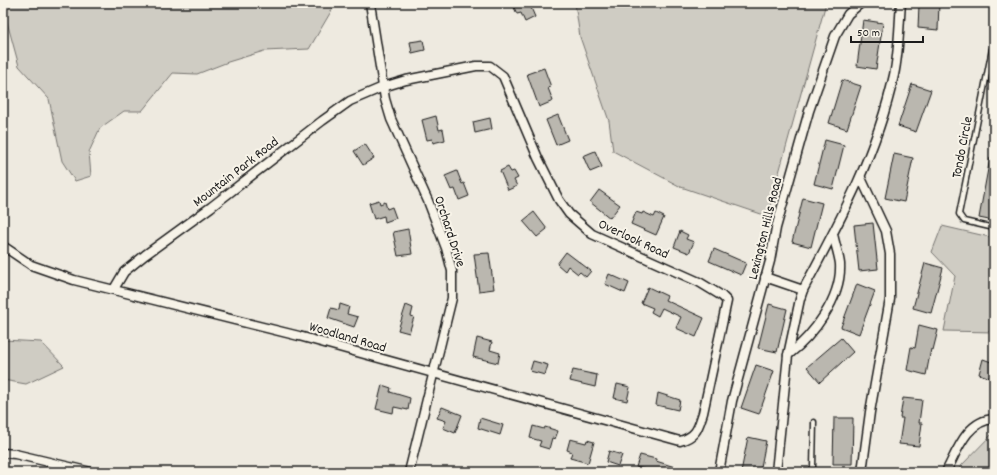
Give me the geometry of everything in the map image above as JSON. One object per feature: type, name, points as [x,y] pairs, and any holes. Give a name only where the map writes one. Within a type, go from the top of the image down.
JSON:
[{"type":"street","name":"Orchard Drive","points":[[370,3],[383,87],[391,119],[428,201],[446,248],[452,272],[452,298],[409,472]]},
{"type":"street","name":"Lexington Hills Road","points":[[719,472],[732,401],[765,277],[776,228],[811,104],[836,36],[848,14],[862,3]]},
{"type":"street","points":[[776,472],[788,355],[792,332],[803,290],[861,178],[884,111],[894,75],[898,50],[901,3]]},
{"type":"street","name":"Overlook Road","points":[[383,87],[406,80],[476,66],[490,66],[497,70],[503,76],[538,158],[559,200],[569,214],[592,234],[699,282],[722,296],[727,301],[703,413],[697,429],[690,438]]},
{"type":"street","name":"Mountain Park Road","points":[[114,289],[124,272],[212,207],[322,120],[350,101],[383,87]]},
{"type":"street","points":[[861,178],[886,232],[890,254],[890,299],[870,412],[862,472]]},
{"type":"street","points":[[788,355],[802,344],[819,324],[839,280],[840,264],[833,234]]},
{"type":"street","name":"Woodland Road","points":[[3,246],[31,265],[74,280],[292,334],[667,439],[680,441],[690,438]]},
{"type":"street","points":[[765,277],[803,290]]},
{"type":"street","points":[[946,472],[962,441],[975,425],[987,419],[994,419]]},
{"type":"street","points":[[3,453],[15,454],[91,472]]},
{"type":"lane","name":"Tondo Circle","points":[[994,46],[985,77],[960,214],[964,221],[994,228]]},
{"type":"lane","points":[[810,472],[813,467],[814,422]]},
{"type":"shaded area","points":[[3,3],[336,3],[309,49],[264,51],[228,62],[197,74],[173,73],[142,111],[124,111],[100,128],[89,152],[91,176],[75,181],[62,161],[49,99],[19,66],[7,22],[3,19]]},
{"type":"shaded area","points":[[575,3],[826,3],[767,216],[681,187],[613,151],[609,121],[580,37]]},
{"type":"shaded area","points":[[942,226],[994,238],[994,332],[944,331],[955,276],[932,252]]},
{"type":"shaded area","points":[[3,340],[41,342],[64,366],[26,384],[3,380]]},
{"type":"shaded area","points":[[994,432],[994,472],[958,472],[960,467]]},
{"type":"building","points":[[512,3],[529,3],[535,17],[525,22],[521,13],[517,14]]},
{"type":"building","points":[[923,3],[939,3],[938,30],[918,28],[919,5],[923,5]]},
{"type":"building","points":[[863,20],[883,23],[876,69],[857,66]]},
{"type":"building","points":[[423,40],[425,50],[412,53],[410,42]]},
{"type":"building","points":[[544,68],[551,87],[548,88],[553,101],[539,107],[527,74]]},
{"type":"building","points":[[842,80],[861,86],[847,129],[829,123]]},
{"type":"building","points":[[912,84],[931,90],[916,132],[898,126]]},
{"type":"building","points":[[558,115],[568,140],[556,145],[546,120]]},
{"type":"building","points":[[436,116],[439,130],[443,129],[445,140],[433,143],[432,139],[427,140],[422,120]]},
{"type":"building","points":[[490,118],[492,129],[475,133],[473,122]]},
{"type":"building","points":[[825,140],[844,145],[833,189],[814,184]]},
{"type":"building","points":[[365,144],[374,158],[363,165],[354,151]]},
{"type":"building","points":[[595,151],[602,167],[590,172],[583,156]]},
{"type":"building","points":[[894,154],[913,158],[904,202],[885,198]]},
{"type":"building","points":[[990,158],[994,159],[994,221],[979,218]]},
{"type":"building","points":[[508,167],[511,172],[514,171],[518,178],[514,180],[517,186],[508,190],[500,171]]},
{"type":"building","points":[[457,171],[469,196],[459,200],[455,189],[451,190],[445,176]]},
{"type":"building","points":[[599,190],[620,205],[610,218],[590,202]]},
{"type":"building","points":[[803,198],[822,203],[811,247],[792,242]]},
{"type":"building","points":[[379,200],[380,204],[385,202],[387,209],[392,207],[396,218],[385,222],[384,216],[374,219],[369,203]]},
{"type":"building","points":[[534,212],[547,229],[537,237],[523,221]]},
{"type":"building","points":[[636,212],[642,214],[643,212],[654,217],[656,213],[664,217],[656,235],[631,224]]},
{"type":"building","points":[[873,223],[878,269],[859,271],[854,225]]},
{"type":"building","points":[[408,229],[412,254],[398,256],[393,232]]},
{"type":"building","points":[[680,231],[688,235],[686,239],[694,242],[689,253],[674,247]]},
{"type":"building","points":[[714,249],[746,263],[741,275],[709,261]]},
{"type":"building","points":[[566,252],[591,271],[586,277],[580,272],[578,274],[568,266],[565,271],[557,264]]},
{"type":"building","points":[[489,253],[494,289],[479,291],[474,254]]},
{"type":"building","points":[[925,263],[943,268],[931,313],[913,308]]},
{"type":"building","points":[[609,274],[629,283],[625,293],[605,284]]},
{"type":"building","points":[[857,284],[875,291],[859,334],[841,327]]},
{"type":"building","points":[[648,287],[667,296],[665,300],[704,318],[696,337],[676,328],[681,317],[662,308],[658,316],[651,312],[653,308],[641,303]]},
{"type":"building","points":[[340,304],[349,307],[347,314],[358,317],[354,327],[328,318],[331,308],[339,310]]},
{"type":"building","points":[[769,304],[787,309],[777,352],[758,348]]},
{"type":"building","points":[[406,305],[413,308],[411,316],[414,317],[409,333],[398,330]]},
{"type":"building","points":[[919,325],[938,330],[933,350],[931,349],[926,375],[907,370],[911,347],[915,348]]},
{"type":"building","points":[[477,338],[492,342],[490,350],[500,353],[498,363],[473,357]]},
{"type":"building","points":[[841,338],[853,352],[820,382],[807,367]]},
{"type":"building","points":[[983,359],[994,363],[994,379],[979,374]]},
{"type":"building","points":[[533,361],[548,365],[545,375],[530,371]]},
{"type":"building","points":[[756,365],[774,371],[759,414],[741,408]]},
{"type":"building","points":[[573,370],[597,375],[595,387],[570,381]]},
{"type":"building","points":[[617,384],[630,387],[627,401],[614,398]]},
{"type":"building","points":[[382,385],[391,388],[390,392],[410,398],[408,410],[394,407],[393,413],[376,409]]},
{"type":"building","points":[[658,393],[680,400],[678,410],[656,405]]},
{"type":"building","points":[[903,398],[922,400],[919,423],[922,423],[919,446],[899,444],[903,418],[900,418]]},
{"type":"building","points":[[442,407],[462,415],[455,433],[443,428],[446,421],[437,418]]},
{"type":"building","points":[[480,418],[503,425],[500,435],[478,428]]},
{"type":"building","points":[[834,418],[853,418],[852,464],[833,464]]},
{"type":"building","points":[[533,426],[544,429],[545,427],[558,431],[555,439],[552,438],[549,449],[539,446],[541,441],[530,438]]},
{"type":"building","points":[[748,437],[766,441],[760,472],[741,472]]},
{"type":"building","points":[[570,439],[586,443],[587,440],[594,442],[588,463],[570,458],[572,452],[567,450]]},
{"type":"building","points":[[609,451],[622,455],[618,466],[606,462]]},
{"type":"building","points":[[640,455],[656,459],[656,461],[684,470],[684,472],[643,472],[644,469],[636,467]]}]
